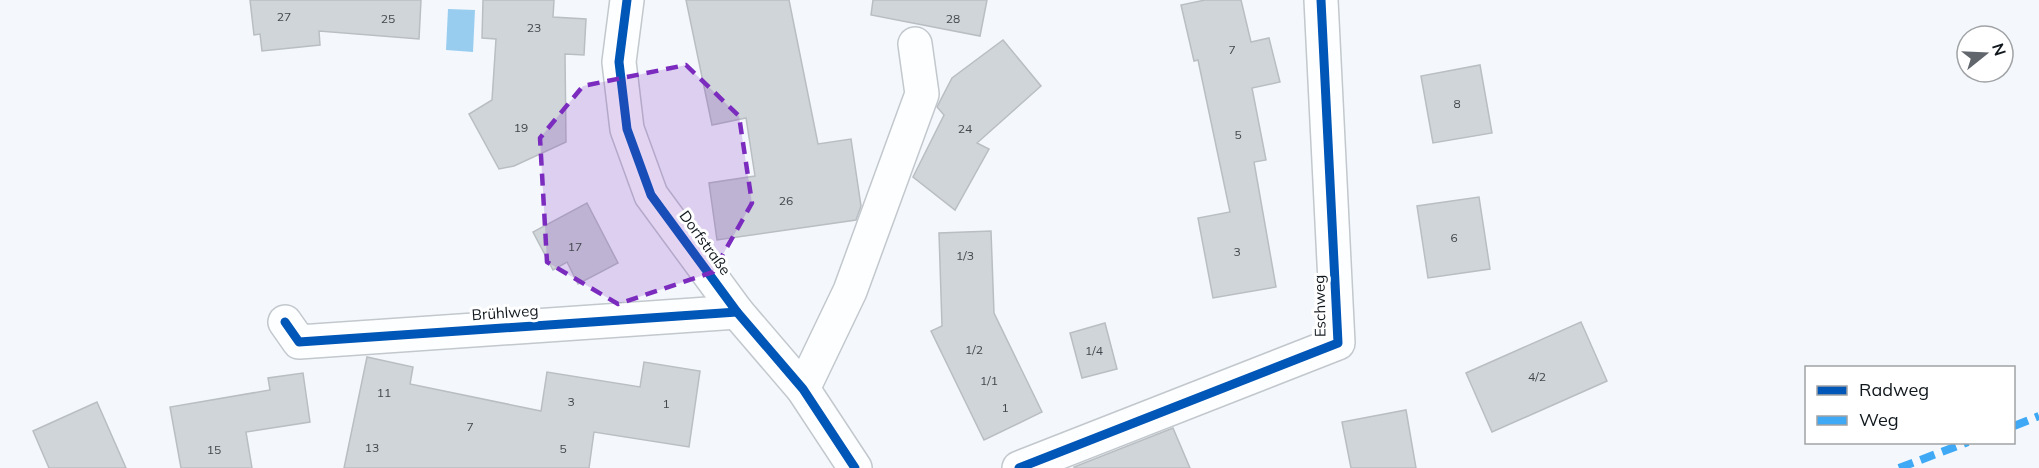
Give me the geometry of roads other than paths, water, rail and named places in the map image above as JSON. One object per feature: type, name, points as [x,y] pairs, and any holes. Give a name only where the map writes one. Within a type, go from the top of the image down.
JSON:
[{"type":"street","name":"Dorfstraße","points":[[627,0],[619,62],[627,129],[651,195],[737,312],[803,388],[855,468]]},
{"type":"street","name":"Eschweg","points":[[1019,468],[1338,343],[1321,0]]},
{"type":"street","points":[[803,388],[850,291],[922,94],[915,44]]},
{"type":"street","name":"Brühlweg","points":[[285,322],[299,342],[737,312]]},
{"type":"water","points":[[448,9],[475,10],[473,52],[446,50]]}]
